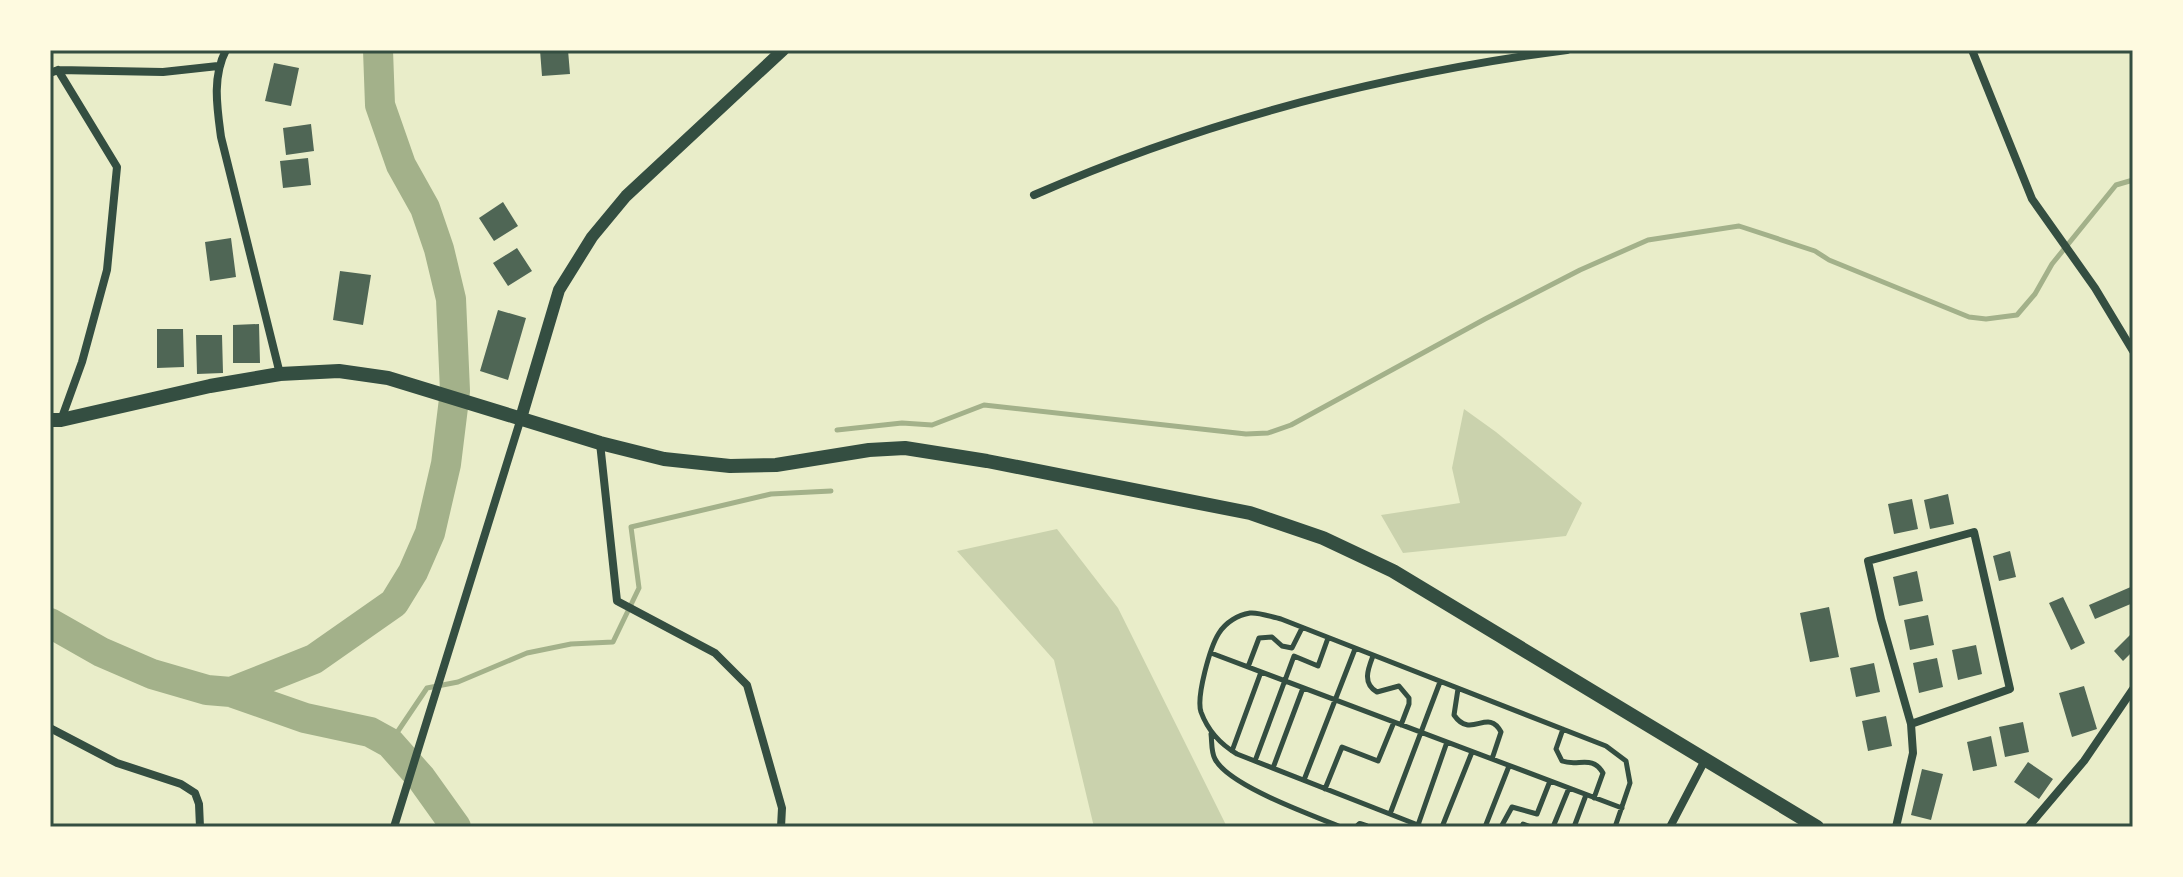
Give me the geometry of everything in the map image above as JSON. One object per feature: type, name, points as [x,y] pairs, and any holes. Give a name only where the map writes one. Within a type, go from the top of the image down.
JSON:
[{"type":"main road","points":[[56,420],[210,386],[280,374],[339,371],[388,378],[600,443],[664,459],[730,466],[776,465],[869,450],[905,448],[1169,496],[1280,522],[1342,545],[1393,571],[1817,827]]},
{"type":"street","points":[[226,50],[218,66],[217,104],[221,137],[280,374]]},
{"type":"street","points":[[394,827],[559,290],[592,237],[626,196],[783,50]]},
{"type":"street","points":[[1034,195],[1094,169],[1326,94],[1493,60],[1567,50]]},
{"type":"street","points":[[1972,50],[2032,199],[2133,351]]},
{"type":"street","points":[[54,71],[163,72],[218,66]]},
{"type":"street","points":[[54,71],[117,167],[107,270],[82,362],[56,420]]},
{"type":"street","points":[[600,443],[617,601],[715,653],[747,685],[782,808],[781,827]]},
{"type":"street","points":[[1896,827],[1913,753],[1911,724],[1868,561],[1974,532],[2010,689],[1911,724]]},
{"type":"street","points":[[2028,827],[2084,761],[2133,689]]},
{"type":"street","points":[[50,728],[117,763],[181,784],[195,793],[200,827]]},
{"type":"street","points":[[1670,827],[1705,760]]},
{"type":"street","points":[[1358,827],[1366,827]]},
{"type":"lane","points":[[1447,742],[1420,826],[1232,751],[1219,742],[1200,709],[1200,698],[1218,634],[1225,625],[1253,613],[1302,628],[1606,746],[1626,761],[1630,783],[1615,827]]},
{"type":"lane","points":[[1248,667],[1259,638],[1272,637],[1282,646],[1292,648],[1302,628]]},
{"type":"lane","points":[[1255,761],[1294,656],[1318,666],[1328,638]]},
{"type":"lane","points":[[1304,780],[1355,649]]},
{"type":"lane","points":[[1211,653],[1622,808]]},
{"type":"lane","points":[[1325,789],[1342,747],[1378,761],[1409,704],[1409,698],[1399,686],[1377,692],[1370,688],[1368,669],[1373,656]]},
{"type":"lane","points":[[1232,751],[1261,672]]},
{"type":"lane","points":[[1390,814],[1440,682]]},
{"type":"lane","points":[[1273,768],[1303,688]]},
{"type":"lane","points":[[1458,689],[1454,715],[1459,723],[1467,726],[1489,721],[1497,725],[1501,732],[1492,759]]},
{"type":"lane","points":[[1210,729],[1213,757],[1225,771],[1276,800],[1341,827]]},
{"type":"lane","points":[[1563,729],[1556,749],[1562,761],[1570,764],[1585,760],[1592,762],[1603,773],[1594,798]]},
{"type":"lane","points":[[1442,827],[1472,752]]},
{"type":"lane","points":[[1485,827],[1509,766]]},
{"type":"lane","points":[[1501,827],[1512,807],[1537,814],[1550,781]]},
{"type":"lane","points":[[1553,827],[1569,788]]},
{"type":"lane","points":[[1574,827],[1586,795]]},
{"type":"lane","points":[[1522,827],[1523,824],[1531,827]]},
{"type":"green space","points":[[1464,409],[1582,503],[1566,536],[1403,553],[1381,515],[1460,503],[1452,468]]},
{"type":"green space","points":[[1057,529],[1118,608],[1227,827],[1094,827],[1054,660],[957,551]]},
{"type":"building","points":[[540,50],[568,50],[570,74],[542,76]]},
{"type":"building","points":[[274,63],[299,68],[291,106],[265,101]]},
{"type":"building","points":[[311,124],[314,151],[286,155],[283,128]]},
{"type":"building","points":[[308,158],[311,185],[283,188],[280,161]]},
{"type":"building","points":[[503,202],[518,226],[494,241],[479,218]]},
{"type":"building","points":[[231,238],[236,277],[210,281],[205,242]]},
{"type":"building","points":[[517,248],[532,271],[508,286],[493,263]]},
{"type":"building","points":[[340,271],[371,275],[363,325],[333,320]]},
{"type":"building","points":[[498,310],[526,318],[508,380],[480,371]]},
{"type":"building","points":[[259,324],[260,363],[233,363],[233,325]]},
{"type":"building","points":[[157,329],[183,329],[184,367],[157,368]]},
{"type":"building","points":[[196,335],[222,335],[223,373],[197,374]]},
{"type":"building","points":[[1948,494],[1954,524],[1930,529],[1924,500]]},
{"type":"building","points":[[1912,499],[1918,529],[1894,534],[1888,504]]},
{"type":"building","points":[[2010,551],[2016,577],[1999,581],[1993,556]]},
{"type":"building","points":[[1917,571],[1923,601],[1899,606],[1893,577]]},
{"type":"building","points":[[2133,586],[2133,603],[2095,619],[2089,605]]},
{"type":"building","points":[[2063,597],[2085,643],[2071,650],[2049,603]]},
{"type":"building","points":[[1829,607],[1839,657],[1810,662],[1800,613]]},
{"type":"building","points":[[1928,615],[1934,645],[1910,650],[1904,620]]},
{"type":"building","points":[[2133,632],[2133,651],[2123,661],[2114,651]]},
{"type":"building","points":[[1976,645],[1982,674],[1958,680],[1952,650]]},
{"type":"building","points":[[1937,658],[1943,687],[1919,693],[1913,663]]},
{"type":"building","points":[[1874,663],[1880,692],[1856,697],[1850,668]]},
{"type":"building","points":[[2084,686],[2097,729],[2072,737],[2059,693]]},
{"type":"building","points":[[1886,716],[1892,746],[1868,751],[1862,721]]},
{"type":"building","points":[[2023,722],[2029,752],[2005,757],[1999,727]]},
{"type":"building","points":[[1991,736],[1997,766],[1973,771],[1967,742]]},
{"type":"building","points":[[2028,762],[2053,779],[2039,799],[2014,782]]},
{"type":"building","points":[[1922,769],[1943,774],[1931,820],[1911,815]]},
{"type":"waterway","points":[[231,692],[314,659],[394,603],[413,572],[430,533],[446,464],[455,391],[451,299],[425,208],[401,165],[380,105],[378,50]]},
{"type":"waterway","points":[[837,430],[902,423],[932,425],[984,405],[1246,434],[1268,433],[1291,425],[1580,270],[1648,240],[1739,226],[1815,251],[1829,260],[1969,317],[1986,319],[2017,315],[2035,294],[2052,264],[2116,185],[2133,180]]},
{"type":"waterway","points":[[390,743],[427,688],[458,682],[527,653],[571,644],[613,642],[639,588],[631,527],[771,494],[831,491]]},
{"type":"waterway","points":[[50,623],[101,652],[152,674],[207,690],[231,692],[305,718],[370,732],[390,743],[421,778],[456,827]]}]
